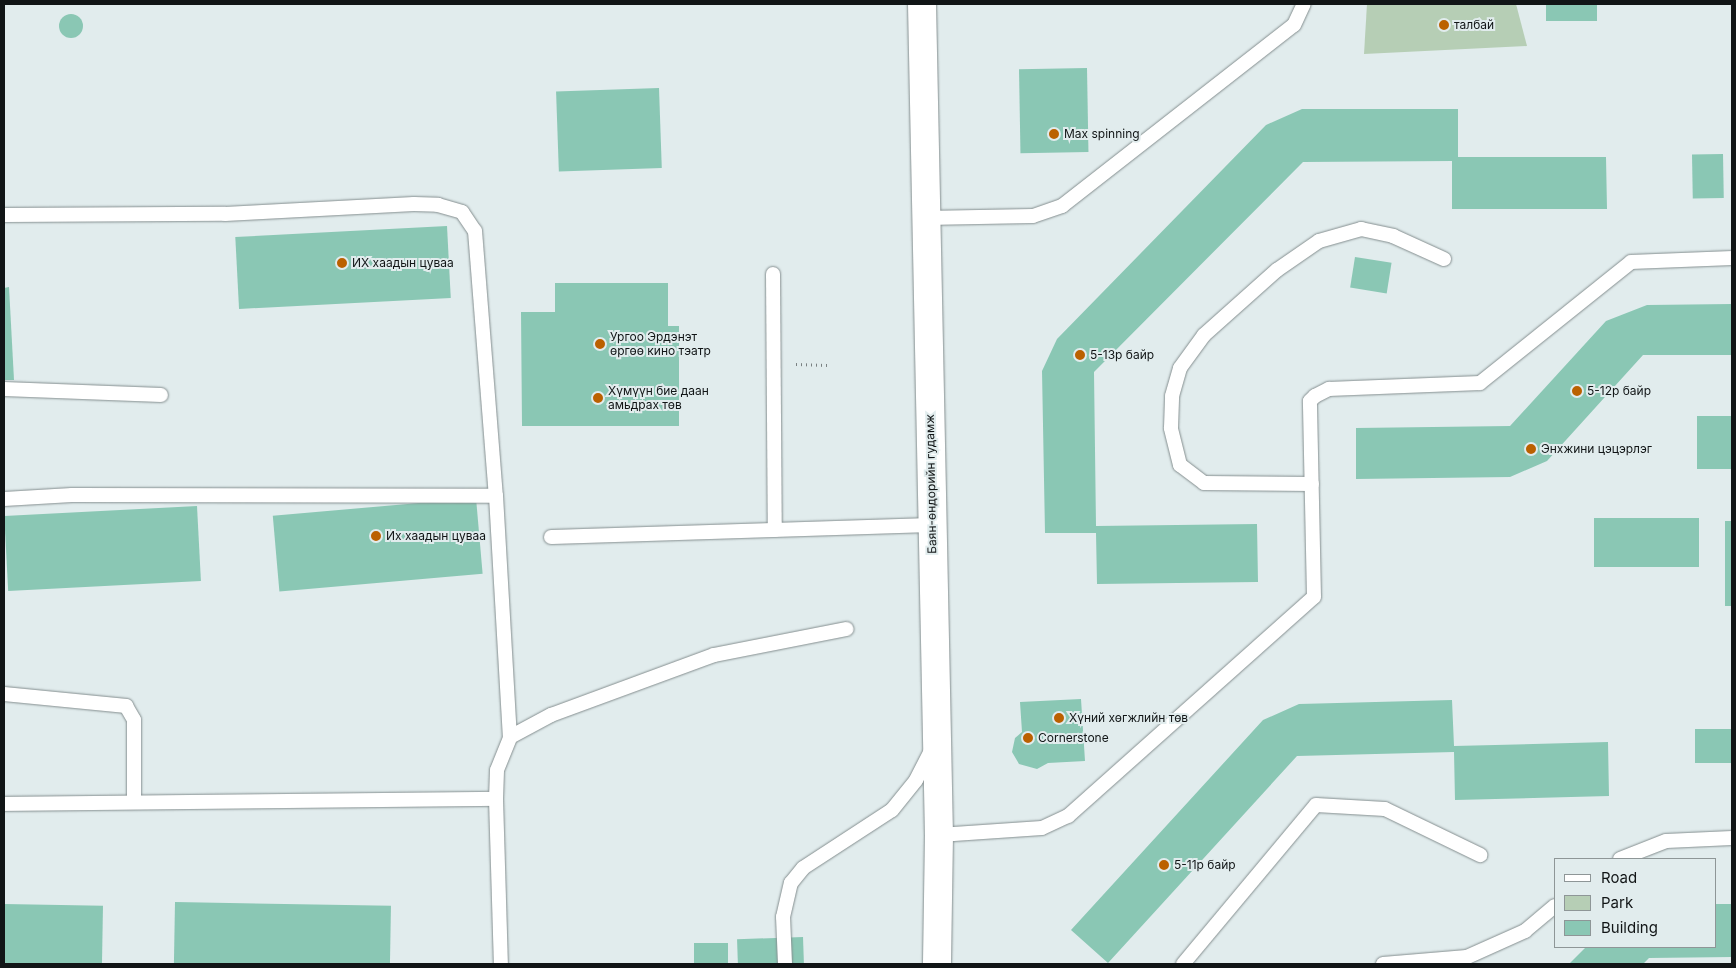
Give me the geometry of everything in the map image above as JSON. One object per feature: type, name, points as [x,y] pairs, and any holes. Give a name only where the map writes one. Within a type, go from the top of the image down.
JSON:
[{"type":"street","name":"Баян-өндорийн гудамж","points":[[922,4],[939,835],[937,964]]},
{"type":"lane","points":[[925,218],[1033,216],[1062,206],[1294,25],[1304,4]]},
{"type":"lane","points":[[4,215],[226,214],[414,204],[438,205],[462,212],[475,231],[496,496],[510,736],[497,770],[496,799],[501,964]]},
{"type":"lane","points":[[1312,484],[1204,483],[1180,465],[1171,428],[1172,396],[1180,368],[1204,336],[1226,316],[1277,270],[1319,242],[1361,229],[1393,236],[1444,259]]},
{"type":"lane","points":[[939,835],[1042,828],[1068,816],[1314,597],[1310,401],[1320,392],[1480,382],[1631,262],[1732,258]]},
{"type":"lane","points":[[773,274],[775,530]]},
{"type":"lane","points":[[4,390],[161,396]]},
{"type":"lane","points":[[4,499],[72,495],[496,496]]},
{"type":"lane","points":[[551,537],[932,525]]},
{"type":"lane","points":[[510,736],[551,716],[714,655],[846,629]]},
{"type":"lane","points":[[4,694],[126,706],[134,720],[134,801]]},
{"type":"lane","points":[[786,964],[783,917],[792,882],[802,868],[892,810],[916,780],[936,739]]},
{"type":"lane","points":[[4,804],[134,801],[496,799]]},
{"type":"lane","points":[[1183,964],[1316,805],[1385,809],[1480,855]]},
{"type":"lane","points":[[1623,858],[1666,841],[1732,838]]},
{"type":"lane","points":[[1383,964],[1467,957],[1525,931],[1554,907]]},
{"type":"path","points":[[795,364],[827,365]]},
{"type":"green space","name":"талбай","points":[[1367,4],[1516,4],[1527,46],[1364,54]]},
{"type":"building","points":[[1546,4],[1597,4],[1597,21],[1546,21]]},
{"type":"building","points":[[71,14],[76,15],[82,21],[82,31],[76,37],[71,38],[66,37],[60,31],[59,26],[60,21],[66,15]]},
{"type":"building","points":[[1087,68],[1088,152],[1020,153],[1019,69]]},
{"type":"building","points":[[659,88],[662,168],[559,172],[556,92]]},
{"type":"building","name":"5-13р байр","points":[[1302,109],[1458,109],[1458,157],[1606,157],[1607,209],[1452,209],[1452,161],[1303,162],[1094,372],[1096,526],[1257,524],[1258,582],[1097,584],[1096,533],[1045,533],[1042,371],[1057,339],[1266,125]]},
{"type":"building","points":[[1723,154],[1724,198],[1693,199],[1692,155]]},
{"type":"building","name":"ИХ хаадын цуваа","points":[[447,226],[451,298],[239,309],[235,237]]},
{"type":"building","points":[[1355,257],[1392,263],[1387,293],[1350,288]]},
{"type":"building","name":"Ургоо Эрдэнэт өргөө кино тэатр","points":[[555,283],[668,283],[668,326],[679,326],[679,426],[522,426],[521,312],[555,312]]},
{"type":"building","points":[[9,287],[14,380],[4,380],[4,288]]},
{"type":"building","name":"5-12р байр","points":[[1732,304],[1732,355],[1643,355],[1547,461],[1510,477],[1356,479],[1356,428],[1510,426],[1606,321],[1647,305]]},
{"type":"building","points":[[1697,416],[1732,416],[1732,469],[1697,469]]},
{"type":"building","name":"Их хаадын цуваа","points":[[476,498],[483,574],[279,591],[273,516]]},
{"type":"building","points":[[197,506],[201,581],[8,591],[4,516]]},
{"type":"building","points":[[1594,518],[1699,518],[1699,567],[1594,567]]},
{"type":"building","points":[[1725,521],[1732,521],[1732,606],[1725,606]]},
{"type":"building","points":[[1081,699],[1085,761],[1048,763],[1037,769],[1019,764],[1012,752],[1015,738],[1022,732],[1020,702]]},
{"type":"building","name":"5-11р байр","points":[[1452,700],[1454,746],[1608,742],[1609,796],[1455,800],[1454,752],[1297,756],[1108,963],[1071,930],[1263,720],[1299,704]]},
{"type":"building","points":[[1695,729],[1732,729],[1732,763],[1695,763]]},
{"type":"building","points":[[175,902],[391,906],[390,964],[174,964]]},
{"type":"building","points":[[4,904],[103,906],[102,964],[4,964]]},
{"type":"building","points":[[1716,904],[1732,904],[1732,957],[1649,958],[1643,964],[1569,964],[1585,948],[1716,948]]},
{"type":"building","points":[[803,937],[804,964],[738,964],[737,939]]},
{"type":"building","points":[[694,943],[728,943],[728,964],[694,964]]},
{"type":"place","name":"талбай","points":[[1444,25]]},
{"type":"place","name":"Max spinning","points":[[1054,134]]},
{"type":"place","name":"ИХ хаадын цуваа","points":[[342,263]]},
{"type":"place","name":"Ургоо Эрдэнэт өргөө кино тэатр","points":[[600,344]]},
{"type":"place","name":"5-13р байр","points":[[1080,355]]},
{"type":"place","name":"5-12р байр","points":[[1577,391]]},
{"type":"place","name":"Хүмүүн бие даан амьдрах төв","points":[[598,398]]},
{"type":"place","name":"Энхжини цэцэрлэг","points":[[1531,449]]},
{"type":"place","name":"Их хаадын цуваа","points":[[376,536]]},
{"type":"place","name":"Хүний хөгжлийн төв","points":[[1059,718]]},
{"type":"place","name":"Cornerstone","points":[[1028,738]]},
{"type":"place","name":"5-11р байр","points":[[1164,865]]}]
